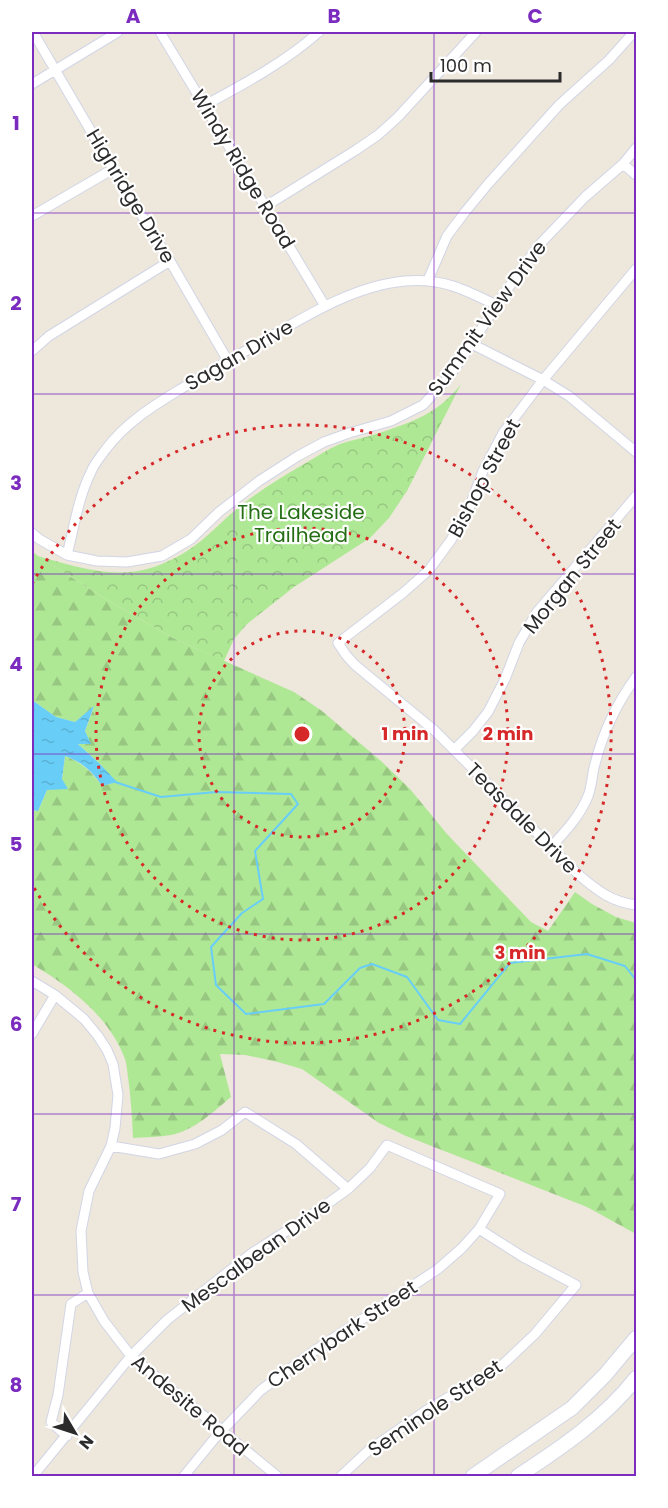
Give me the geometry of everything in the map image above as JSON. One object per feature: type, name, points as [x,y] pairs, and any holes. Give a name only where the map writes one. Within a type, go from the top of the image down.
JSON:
[{"type":"street","name":"Highridge Drive","points":[[33,32],[228,361]]},
{"type":"street","points":[[32,84],[118,32]]},
{"type":"street","name":"Windy Ridge Road","points":[[160,32],[325,306]]},
{"type":"street","points":[[205,105],[299,50],[319,32]]},
{"type":"street","points":[[266,206],[378,135],[398,117],[476,32]]},
{"type":"street","points":[[428,280],[447,236],[471,205],[559,105],[609,60],[634,32]]},
{"type":"street","name":"Summit View Drive","points":[[32,533],[67,555],[97,561],[127,562],[162,556],[191,539],[259,481],[298,456],[324,442],[392,421],[423,405],[448,378],[539,245],[585,197],[623,164],[636,148]]},
{"type":"street","points":[[623,164],[636,175]]},
{"type":"street","points":[[32,216],[113,169]]},
{"type":"street","points":[[32,351],[49,336],[170,261]]},
{"type":"street","name":"Bishop Street","points":[[338,643],[429,570],[451,540],[470,508],[483,471],[503,433],[543,380],[636,268]]},
{"type":"street","name":"Sagan Drive","points":[[67,555],[80,501],[91,471],[107,448],[144,412],[228,361],[325,306],[364,290],[384,285],[428,280],[463,288],[496,305]]},
{"type":"street","points":[[472,344],[543,380],[569,396],[636,452]]},
{"type":"street","name":"Morgan Street","points":[[455,749],[488,712],[505,679],[519,643],[537,612],[636,496]]},
{"type":"street","name":"Teasdale Drive","points":[[338,643],[355,665],[455,749],[580,876],[603,894],[636,905]]},
{"type":"street","points":[[550,848],[573,823],[588,795],[606,728],[636,677]]},
{"type":"street","name":"Andesite Road","points":[[32,981],[55,995],[84,1019],[98,1036],[113,1064],[118,1095],[115,1128],[111,1146],[89,1191],[81,1231],[83,1272],[88,1293],[104,1322],[131,1356],[277,1476]]},
{"type":"street","points":[[32,1034],[55,995]]},
{"type":"street","points":[[111,1146],[159,1154],[195,1144],[222,1130],[245,1112],[296,1144],[348,1189]]},
{"type":"street","name":"Mescalbean Drive","points":[[33,1476],[131,1356],[167,1320],[252,1253],[348,1189],[370,1168],[387,1145],[500,1194]]},
{"type":"street","name":"Cherrybark Street","points":[[184,1476],[261,1390],[317,1349],[438,1269],[462,1248],[478,1229],[500,1194]]},
{"type":"street","name":"Seminole Street","points":[[341,1476],[369,1450],[430,1408],[499,1368],[535,1334],[576,1285],[523,1257],[478,1229]]},
{"type":"street","points":[[66,1436],[51,1422],[58,1395],[71,1304],[88,1293]]},
{"type":"street","points":[[473,1476],[572,1408],[605,1376],[636,1338]]},
{"type":"street","points":[[518,1476],[554,1453],[590,1425],[636,1378]]},
{"type":"green space","name":"The Lakeside Trailhead","points":[[461,384],[407,491],[389,518],[370,538],[294,587],[247,624],[234,639],[224,661],[173,638],[38,556],[81,568],[110,572],[139,571],[163,564],[195,546],[243,504],[288,473],[340,444],[388,430],[423,416],[443,403]]},
{"type":"green space","points":[[32,551],[109,601],[173,638],[294,692],[322,711],[410,789],[447,834],[531,922],[548,931],[575,892],[616,917],[636,923],[636,1234],[587,1207],[406,1136],[379,1123],[302,1069],[245,1055],[220,1054],[231,1097],[203,1120],[180,1133],[133,1138],[127,1066],[118,1044],[99,1016],[87,1004],[60,982],[32,964],[32,810],[38,811],[47,790],[62,779],[65,756],[85,768],[102,786],[116,782],[77,743],[90,744],[85,731],[94,707],[75,722],[56,717],[32,700]]},
{"type":"water","points":[[32,700],[56,717],[75,722],[94,706],[85,731],[91,744],[78,744],[117,782],[102,786],[86,768],[65,756],[62,779],[68,789],[47,790],[38,811],[32,810]]},
{"type":"waterway","points":[[115,782],[161,797],[216,792],[291,794],[298,804],[255,851],[263,899],[242,913],[211,947],[216,985],[246,1014],[324,1004],[360,968],[372,964],[407,977],[438,1020],[460,1024],[510,963],[587,954],[625,966],[636,980]]}]
